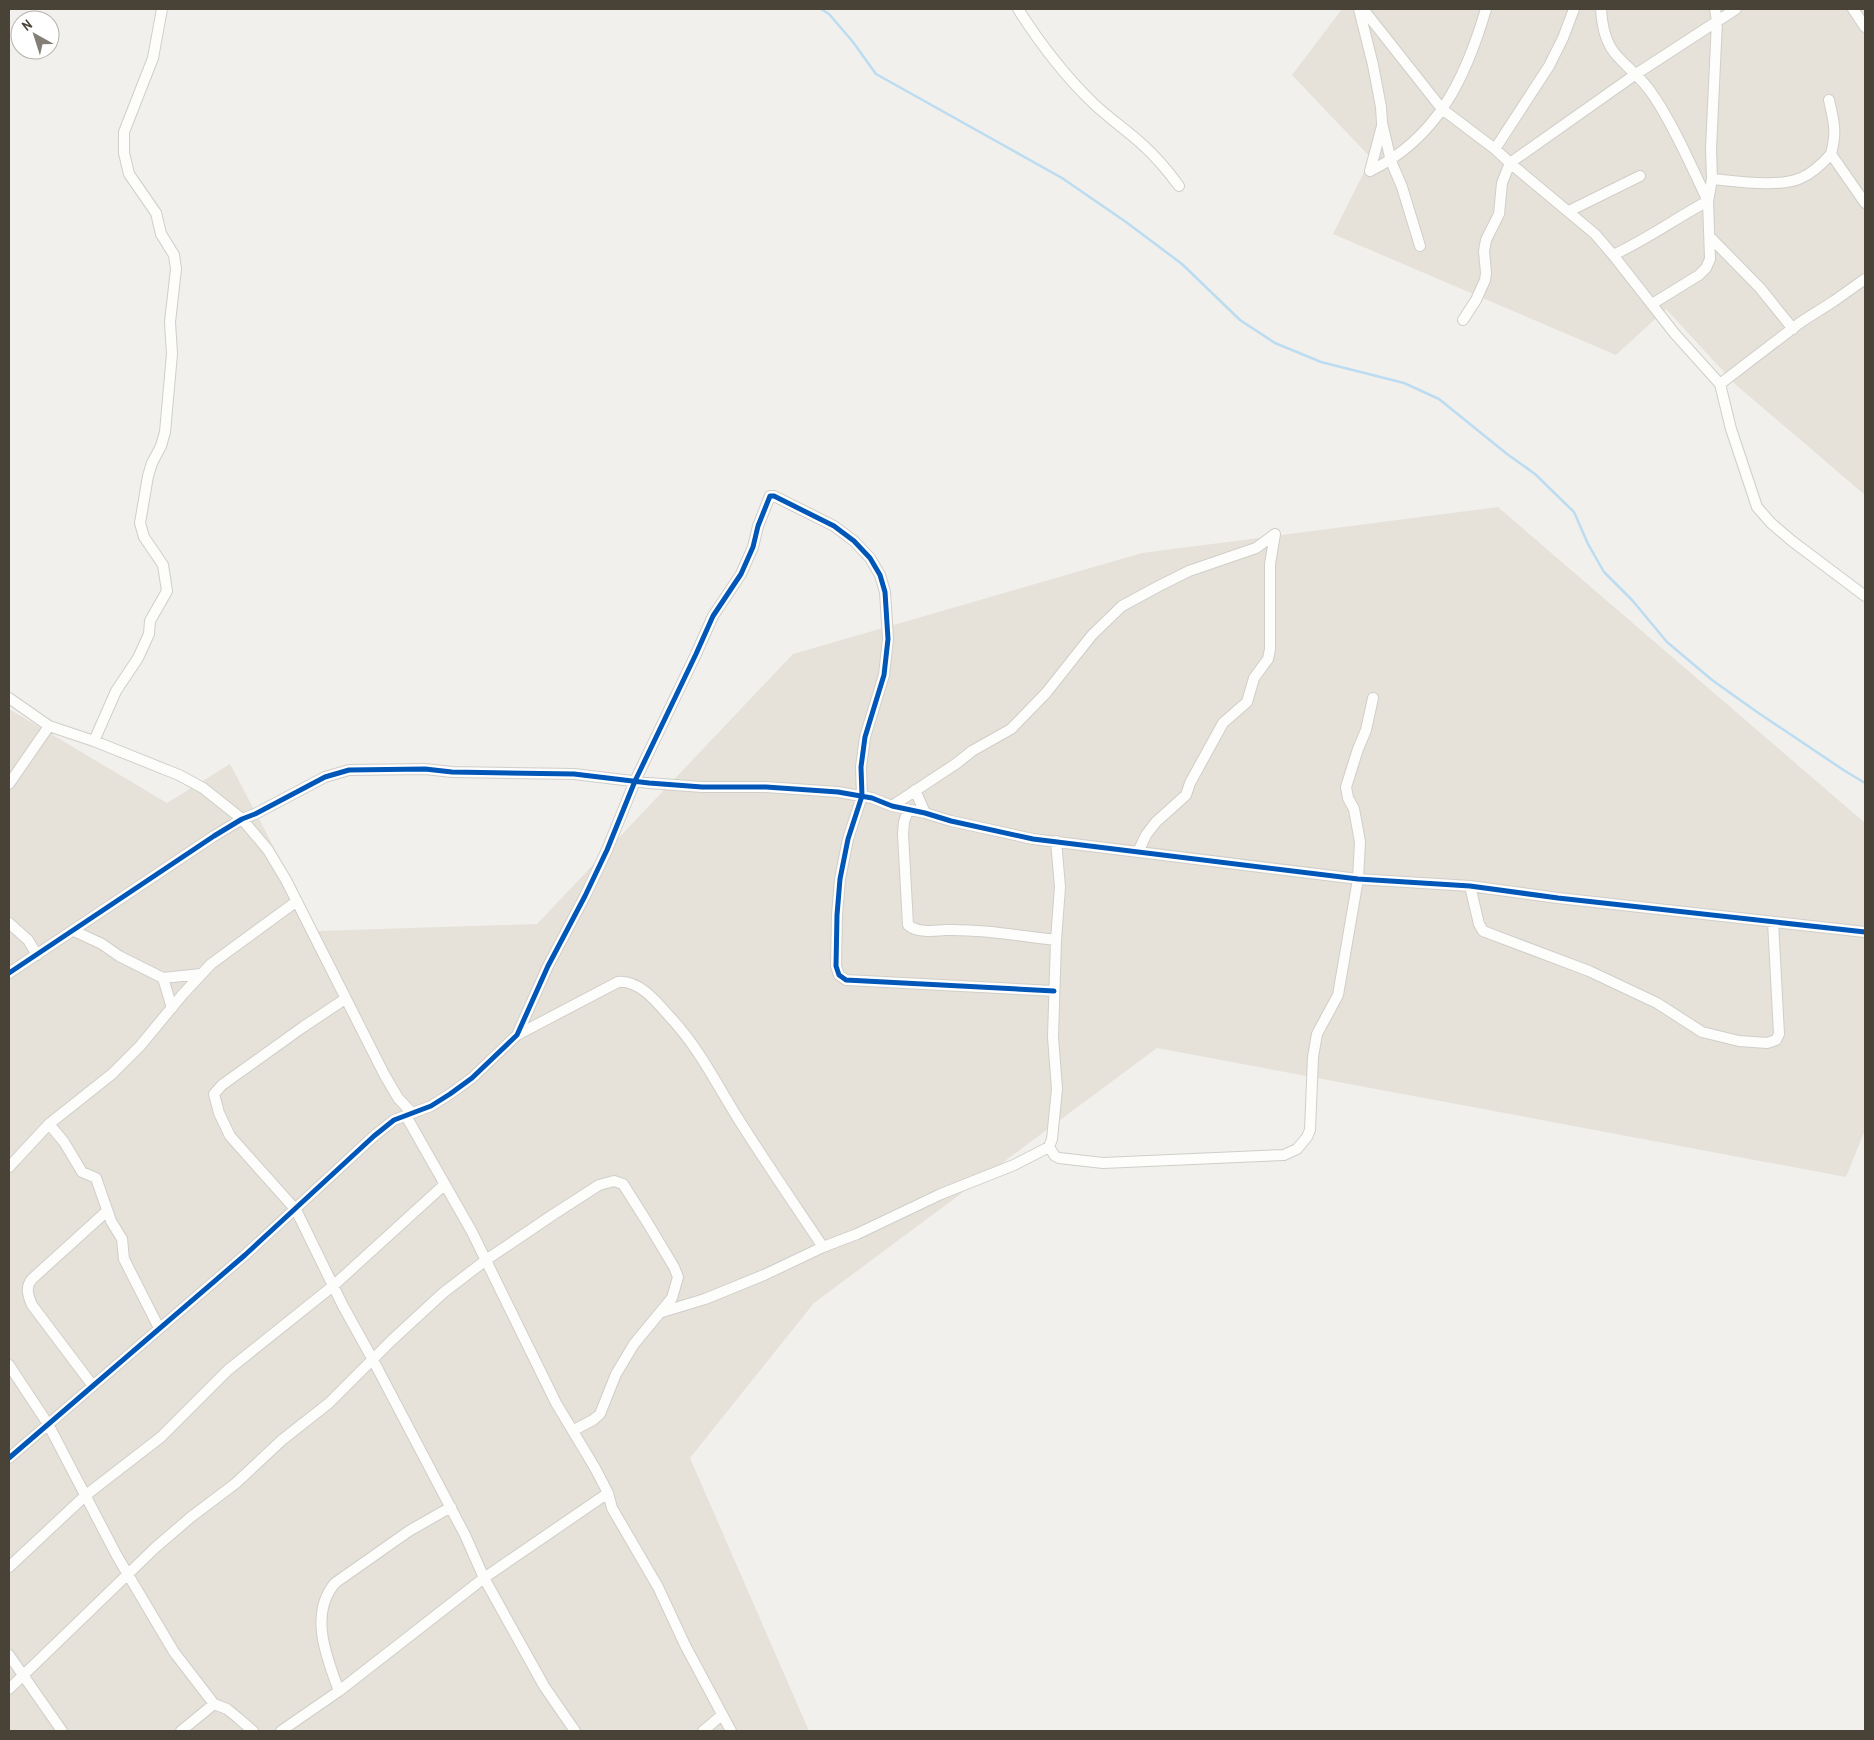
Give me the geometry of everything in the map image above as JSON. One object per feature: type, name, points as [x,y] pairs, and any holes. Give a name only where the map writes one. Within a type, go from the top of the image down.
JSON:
[{"type":"street","points":[[94,741],[116,691],[138,658],[148,634],[150,621],[167,591],[163,565],[144,537],[140,523],[152,463],[161,446],[165,432],[172,354],[170,322],[176,269],[174,255],[161,234],[156,213],[129,174],[124,153],[124,132],[153,58],[162,9]]},
{"type":"street","points":[[1018,9],[1049,53],[1092,102],[1143,145],[1164,166],[1179,186]]},
{"type":"street","points":[[1361,9],[1442,109],[1495,149],[1569,211],[1595,234],[1614,255],[1675,334],[1720,384],[1731,428],[1757,507],[1771,523],[1792,541],[1865,596]]},
{"type":"street","points":[[1361,9],[1373,65],[1382,123],[1391,160],[1402,187],[1420,246]]},
{"type":"street","points":[[1382,123],[1370,171],[1391,160],[1421,134],[1442,109],[1458,85],[1486,9]]},
{"type":"street","points":[[1495,149],[1549,66],[1563,38],[1574,9]]},
{"type":"street","points":[[1601,9],[1606,38],[1612,51],[1648,87],[1672,127],[1708,201]]},
{"type":"street","points":[[1652,304],[1699,275],[1706,268],[1710,259],[1708,201],[1712,179],[1711,140],[1716,9]]},
{"type":"street","points":[[1464,320],[1485,280],[1484,251],[1486,240],[1499,214],[1502,183],[1510,163],[1636,74],[1736,9]]},
{"type":"street","points":[[1853,9],[1865,27]]},
{"type":"street","points":[[1712,179],[1770,183],[1794,180],[1812,170],[1831,154],[1836,137],[1829,100]]},
{"type":"street","points":[[1831,154],[1865,204]]},
{"type":"street","points":[[1569,211],[1640,176]]},
{"type":"street","points":[[1614,255],[1708,201]]},
{"type":"street","points":[[1710,237],[1765,294],[1793,329]]},
{"type":"street","points":[[1720,384],[1801,322],[1834,302],[1865,279]]},
{"type":"street","points":[[517,1035],[548,966],[568,931],[596,873],[634,780],[713,616],[741,574],[753,547],[770,496],[774,496],[834,526],[854,541],[870,558],[880,575],[885,592],[888,639],[884,675],[862,752],[862,796],[848,839],[840,879],[836,966],[839,975],[846,980],[1054,991]]},
{"type":"street","points":[[892,806],[972,751],[1011,729],[1046,693],[1091,637],[1122,606],[1189,571],[1256,548],[1275,534],[1270,564],[1270,649],[1268,659],[1254,678],[1247,702],[1223,723],[1190,783],[1186,795],[1156,822],[1146,835],[1138,852]]},
{"type":"street","points":[[9,698],[49,726],[94,741],[193,782],[212,794],[242,819],[268,850],[297,901],[345,999],[486,1260],[556,1403],[574,1430],[608,1493],[612,1508],[658,1587],[675,1625],[731,1731]]},
{"type":"street","points":[[1049,1148],[1059,1158],[1103,1163],[1268,1157],[1284,1155],[1297,1149],[1307,1137],[1310,1130],[1313,1057],[1317,1034],[1338,995],[1358,879],[1359,833],[1354,809],[1348,798],[1346,788],[1366,730],[1373,698]]},
{"type":"street","points":[[9,784],[49,726]]},
{"type":"street","points":[[9,973],[242,819],[325,777],[349,770],[424,769],[574,774],[634,780],[649,784],[702,787],[766,787],[838,792],[862,796],[892,806],[925,812],[986,829],[1056,841],[1358,879],[1470,886],[1558,898],[1865,932]]},
{"type":"street","points":[[915,790],[925,812]]},
{"type":"street","points":[[908,810],[902,834],[908,925],[914,929],[926,931],[963,930],[1056,940]]},
{"type":"street","points":[[662,1312],[705,1299],[857,1234],[941,1194],[1014,1165],[1049,1148],[1052,1139],[1057,1089],[1053,1037],[1056,940],[1060,887],[1056,841]]},
{"type":"street","points":[[1470,886],[1479,924],[1483,932],[1589,971],[1657,1003],[1702,1032],[1739,1041],[1767,1043],[1776,1040],[1780,1034],[1773,922]]},
{"type":"street","points":[[9,1167],[49,1124],[67,1108],[93,1090],[129,1058],[201,974],[219,957],[297,901]]},
{"type":"street","points":[[9,923],[28,940],[37,956]]},
{"type":"street","points":[[74,931],[102,944],[119,956],[163,978],[201,974]]},
{"type":"street","points":[[28,940],[52,945]]},
{"type":"street","points":[[163,978],[172,1008]]},
{"type":"street","points":[[9,1458],[296,1210],[374,1136],[394,1120],[431,1106],[450,1094],[472,1078],[517,1035],[618,982],[628,981],[641,988],[670,1016],[687,1037],[749,1136],[823,1247]]},
{"type":"street","points":[[345,999],[222,1085],[214,1094],[219,1113],[230,1136],[296,1210],[332,1286],[465,1535],[484,1578],[544,1686],[571,1730]]},
{"type":"street","points":[[394,1120],[398,1098]]},
{"type":"street","points":[[49,1124],[64,1142],[82,1172],[96,1178],[107,1211],[122,1239],[124,1259],[159,1328]]},
{"type":"street","points":[[9,1689],[180,1526],[236,1483],[282,1440],[329,1403],[443,1294],[486,1260],[599,1185],[614,1181],[623,1184],[678,1277],[672,1298],[634,1344],[616,1374],[600,1414],[574,1430]]},
{"type":"street","points":[[9,1567],[86,1495],[161,1437],[228,1370],[332,1286],[444,1185]]},
{"type":"street","points":[[93,1386],[32,1305],[28,1290],[32,1279],[107,1211]]},
{"type":"street","points":[[9,1365],[48,1424],[103,1530],[154,1621],[174,1652],[214,1704],[232,1714],[253,1731]]},
{"type":"street","points":[[281,1731],[339,1691],[484,1578],[608,1493]]},
{"type":"street","points":[[339,1691],[326,1658],[321,1630],[322,1613],[328,1592],[336,1583],[409,1531],[450,1507]]},
{"type":"street","points":[[9,1655],[62,1731]]},
{"type":"street","points":[[181,1731],[214,1704]]},
{"type":"street","points":[[703,1731],[722,1715]]},
{"type":"shaded area","points":[[1342,9],[1865,9],[1865,495],[1736,385],[1666,309],[1616,355],[1333,234],[1371,158],[1292,75]]},
{"type":"shaded area","points":[[1498,507],[1865,823],[1865,1130],[1846,1177],[1157,1048],[814,1303],[690,1458],[809,1731],[9,1731],[9,709],[167,803],[230,764],[318,931],[537,924],[793,654],[1142,553]]},
{"type":"waterway","points":[[821,9],[829,14],[853,42],[876,74],[1062,178],[1126,222],[1182,264],[1240,320],[1275,343],[1321,362],[1404,383],[1439,399],[1535,474],[1574,512],[1588,544],[1604,572],[1632,600],[1667,642],[1712,680],[1865,783]]},
{"type":"cycle path","points":[[9,1458],[245,1255],[374,1136],[394,1120],[431,1106],[450,1094],[472,1078],[517,1035],[548,966],[607,850],[635,781],[713,616],[741,574],[753,547],[758,526],[770,496],[774,496],[834,526],[854,541],[870,558],[880,575],[885,592],[888,639],[884,675],[865,737],[861,767],[862,796],[848,839],[840,879],[836,966],[839,975],[846,980],[1054,991]]},
{"type":"cycle path","points":[[9,973],[242,819],[325,777],[349,770],[425,769],[452,772],[574,774],[702,787],[766,787],[838,792],[872,798],[892,806],[1033,839],[1358,879],[1470,886],[1558,898],[1865,932]]}]
